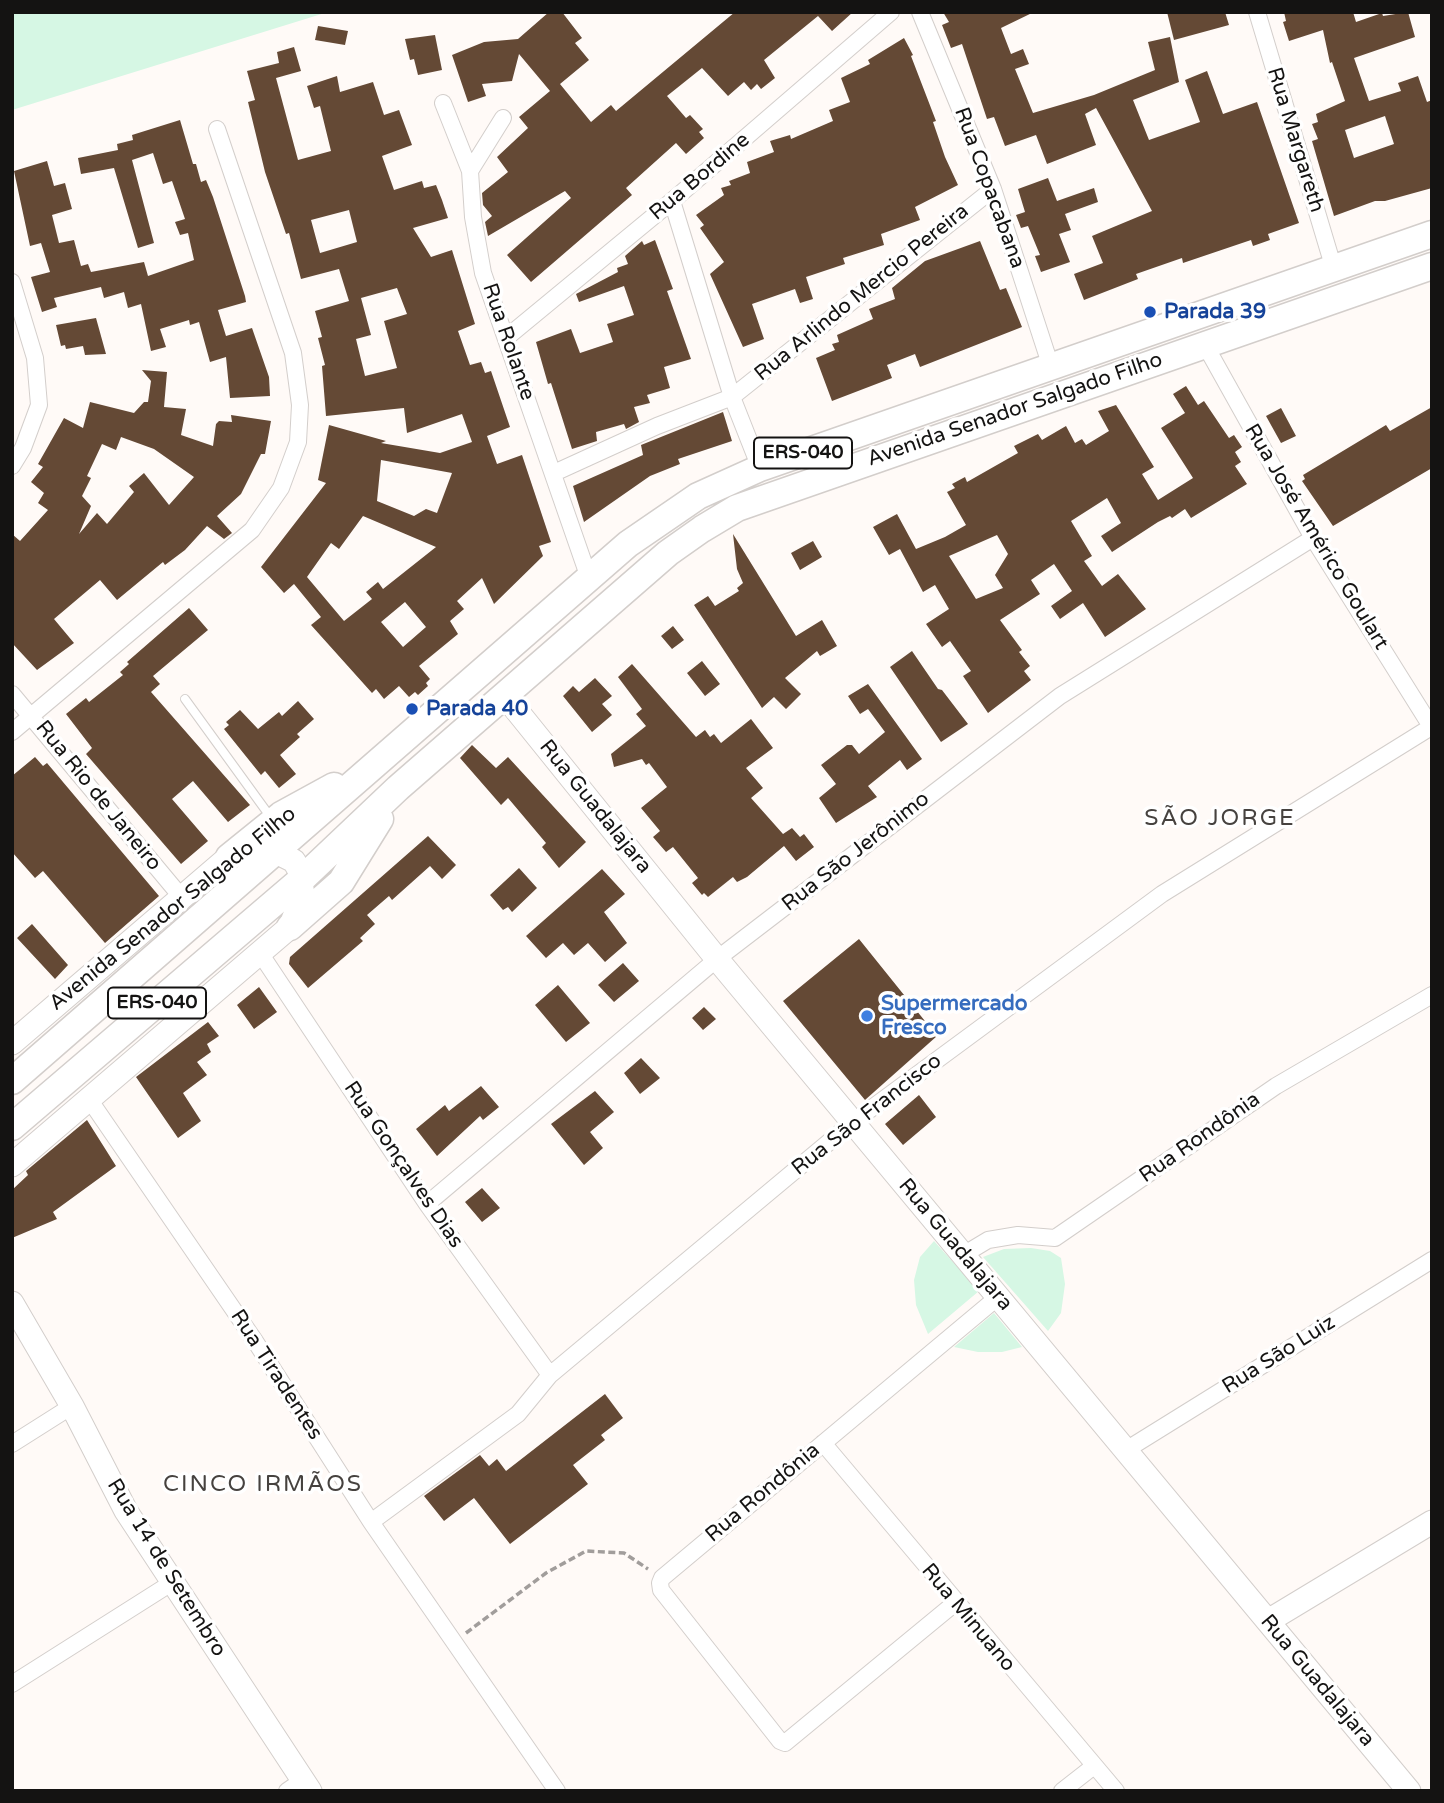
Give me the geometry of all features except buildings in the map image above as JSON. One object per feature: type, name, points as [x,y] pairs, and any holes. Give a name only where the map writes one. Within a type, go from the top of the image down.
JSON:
[{"type":"main road","name":"Avenida Senador Salgado Filho","points":[[12,1081],[589,578],[665,516],[698,496],[760,468],[1432,234]]},
{"type":"main road","name":"Avenida Senador Salgado Filho","points":[[12,1127],[302,879],[398,788],[668,553],[737,508],[1204,343],[1432,266]]},
{"type":"main road","name":"Avenida Senador Salgado Filho","points":[[229,858],[274,821],[376,763]]},
{"type":"main road","name":"Avenida Senador Salgado Filho","points":[[290,927],[341,882],[398,788]]},
{"type":"street","name":"Rua Bordine","points":[[506,338],[672,201],[891,12]]},
{"type":"street","name":"Rua Copacabana","points":[[920,12],[993,189],[1051,367]]},
{"type":"street","name":"Rua Margareth","points":[[1257,12],[1334,269]]},
{"type":"street","name":"Rua Rolante","points":[[443,103],[470,171],[473,217],[483,272],[589,578]]},
{"type":"street","points":[[470,171],[503,118]]},
{"type":"street","points":[[12,732],[252,530],[281,488],[298,442],[300,405],[293,353],[217,129]]},
{"type":"street","name":"Rua Arlindo Mercio Pereira","points":[[554,473],[657,426],[732,397],[993,189]]},
{"type":"street","points":[[672,201],[732,397],[760,468]]},
{"type":"street","points":[[12,282],[35,358],[39,405],[23,448],[12,466]]},
{"type":"street","name":"Rua José Américo Goulart","points":[[1204,343],[1313,538],[1431,727]]},
{"type":"street","name":"Rua São Jerônimo","points":[[427,1204],[717,959],[1060,696],[1313,538]]},
{"type":"street","name":"Rua Rio de Janeiro","points":[[12,694],[183,899]]},
{"type":"street","name":"Rua Guadalajara","points":[[505,696],[717,959],[1268,1621],[1401,1788]]},
{"type":"street","name":"Rua São Francisco","points":[[372,1522],[518,1414],[551,1375],[853,1122],[1162,894],[1431,727]]},
{"type":"street","points":[[229,858],[251,848],[277,851],[294,861],[302,879],[303,895],[290,927]]},
{"type":"street","name":"Avenida Senador Salgado Filho","points":[[12,1043],[229,858]]},
{"type":"street","name":"Avenida Senador Salgado Filho","points":[[12,1165],[290,927]]},
{"type":"street","name":"Rua Gonçalves Dias","points":[[260,953],[427,1204],[551,1375]]},
{"type":"street","name":"Rua Rondônia","points":[[963,1255],[988,1240],[1008,1237],[1055,1238],[1276,1086],[1432,995]]},
{"type":"street","name":"Rua Tiradentes","points":[[89,1099],[255,1341],[372,1522],[557,1791]]},
{"type":"street","name":"Rua São Luiz","points":[[1125,1450],[1432,1260]]},
{"type":"street","name":"Rua Rondônia","points":[[661,1580],[998,1297]]},
{"type":"street","name":"Rua 14 de Setembro","points":[[12,1303],[72,1406],[126,1511],[300,1787]]},
{"type":"street","points":[[12,1444],[72,1406]]},
{"type":"street","name":"Rua Minuano","points":[[822,1443],[1116,1791]]},
{"type":"street","points":[[1268,1621],[1432,1522]]},
{"type":"street","points":[[661,1580],[687,1622],[780,1741],[785,1743],[955,1603]]},
{"type":"street","points":[[12,1684],[173,1582]]},
{"type":"street","points":[[1062,1791],[1094,1766]]},
{"type":"lane","points":[[185,699],[274,821]]},
{"type":"path","points":[[454,1641],[545,1573],[586,1551],[624,1553],[661,1580]]},
{"type":"green space","points":[[12,12],[328,12],[12,110]]},
{"type":"green space","points":[[934,1241],[979,1291],[928,1334],[916,1305],[914,1280],[920,1257]]},
{"type":"green space","points":[[1031,1248],[1050,1251],[1061,1258],[1065,1284],[1061,1313],[1048,1331],[983,1257],[1004,1249]]},
{"type":"green space","points":[[994,1313],[1022,1347],[1002,1352],[978,1352],[954,1347]]},
{"type":"place","name":"Parada 39","points":[[1150,312]]},
{"type":"place","name":"Parada 40","points":[[412,709]]},
{"type":"place","name":"Supermercado Fresco","points":[[867,1016]]},
{"type":"district","name":"SÃO JORGE","points":[[1220,819]]},
{"type":"district","name":"CINCO IRMÃOS","points":[[263,1485]]}]
